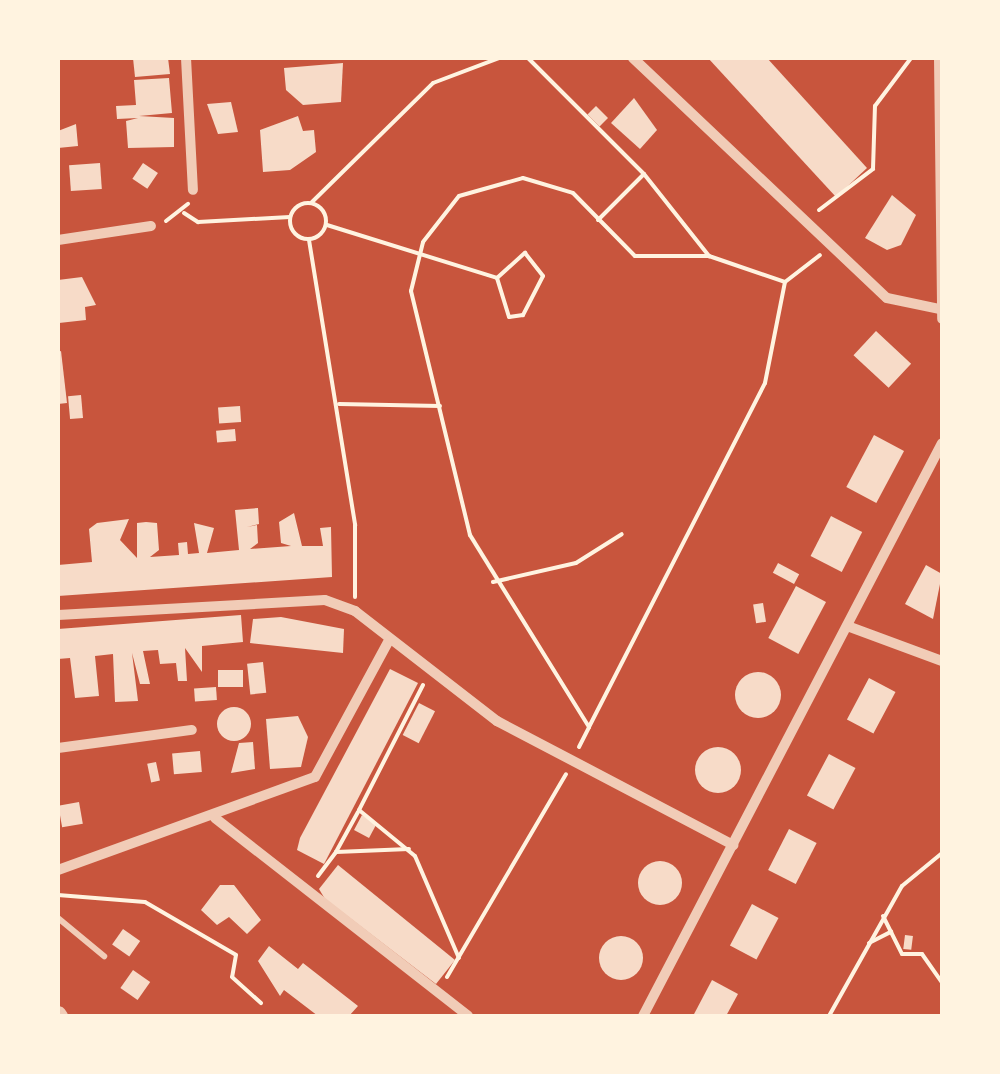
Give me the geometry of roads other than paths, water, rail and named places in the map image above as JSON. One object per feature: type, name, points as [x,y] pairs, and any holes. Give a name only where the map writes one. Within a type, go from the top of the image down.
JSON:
[{"type":"street","points":[[186,58],[193,190]]},
{"type":"street","points":[[633,58],[888,298],[941,314],[939,58]]},
{"type":"street","points":[[58,240],[151,226]]},
{"type":"street","points":[[643,1016],[850,627],[942,443]]},
{"type":"street","points":[[58,614],[301,597],[356,611],[430,673],[571,764],[734,845]]},
{"type":"street","points":[[850,627],[942,661]]},
{"type":"street","points":[[58,870],[214,818],[315,777],[389,640]]},
{"type":"street","points":[[58,748],[192,730]]},
{"type":"street","points":[[214,818],[305,896],[465,1016]]},
{"type":"lane","points":[[58,918],[104,956]]}]
